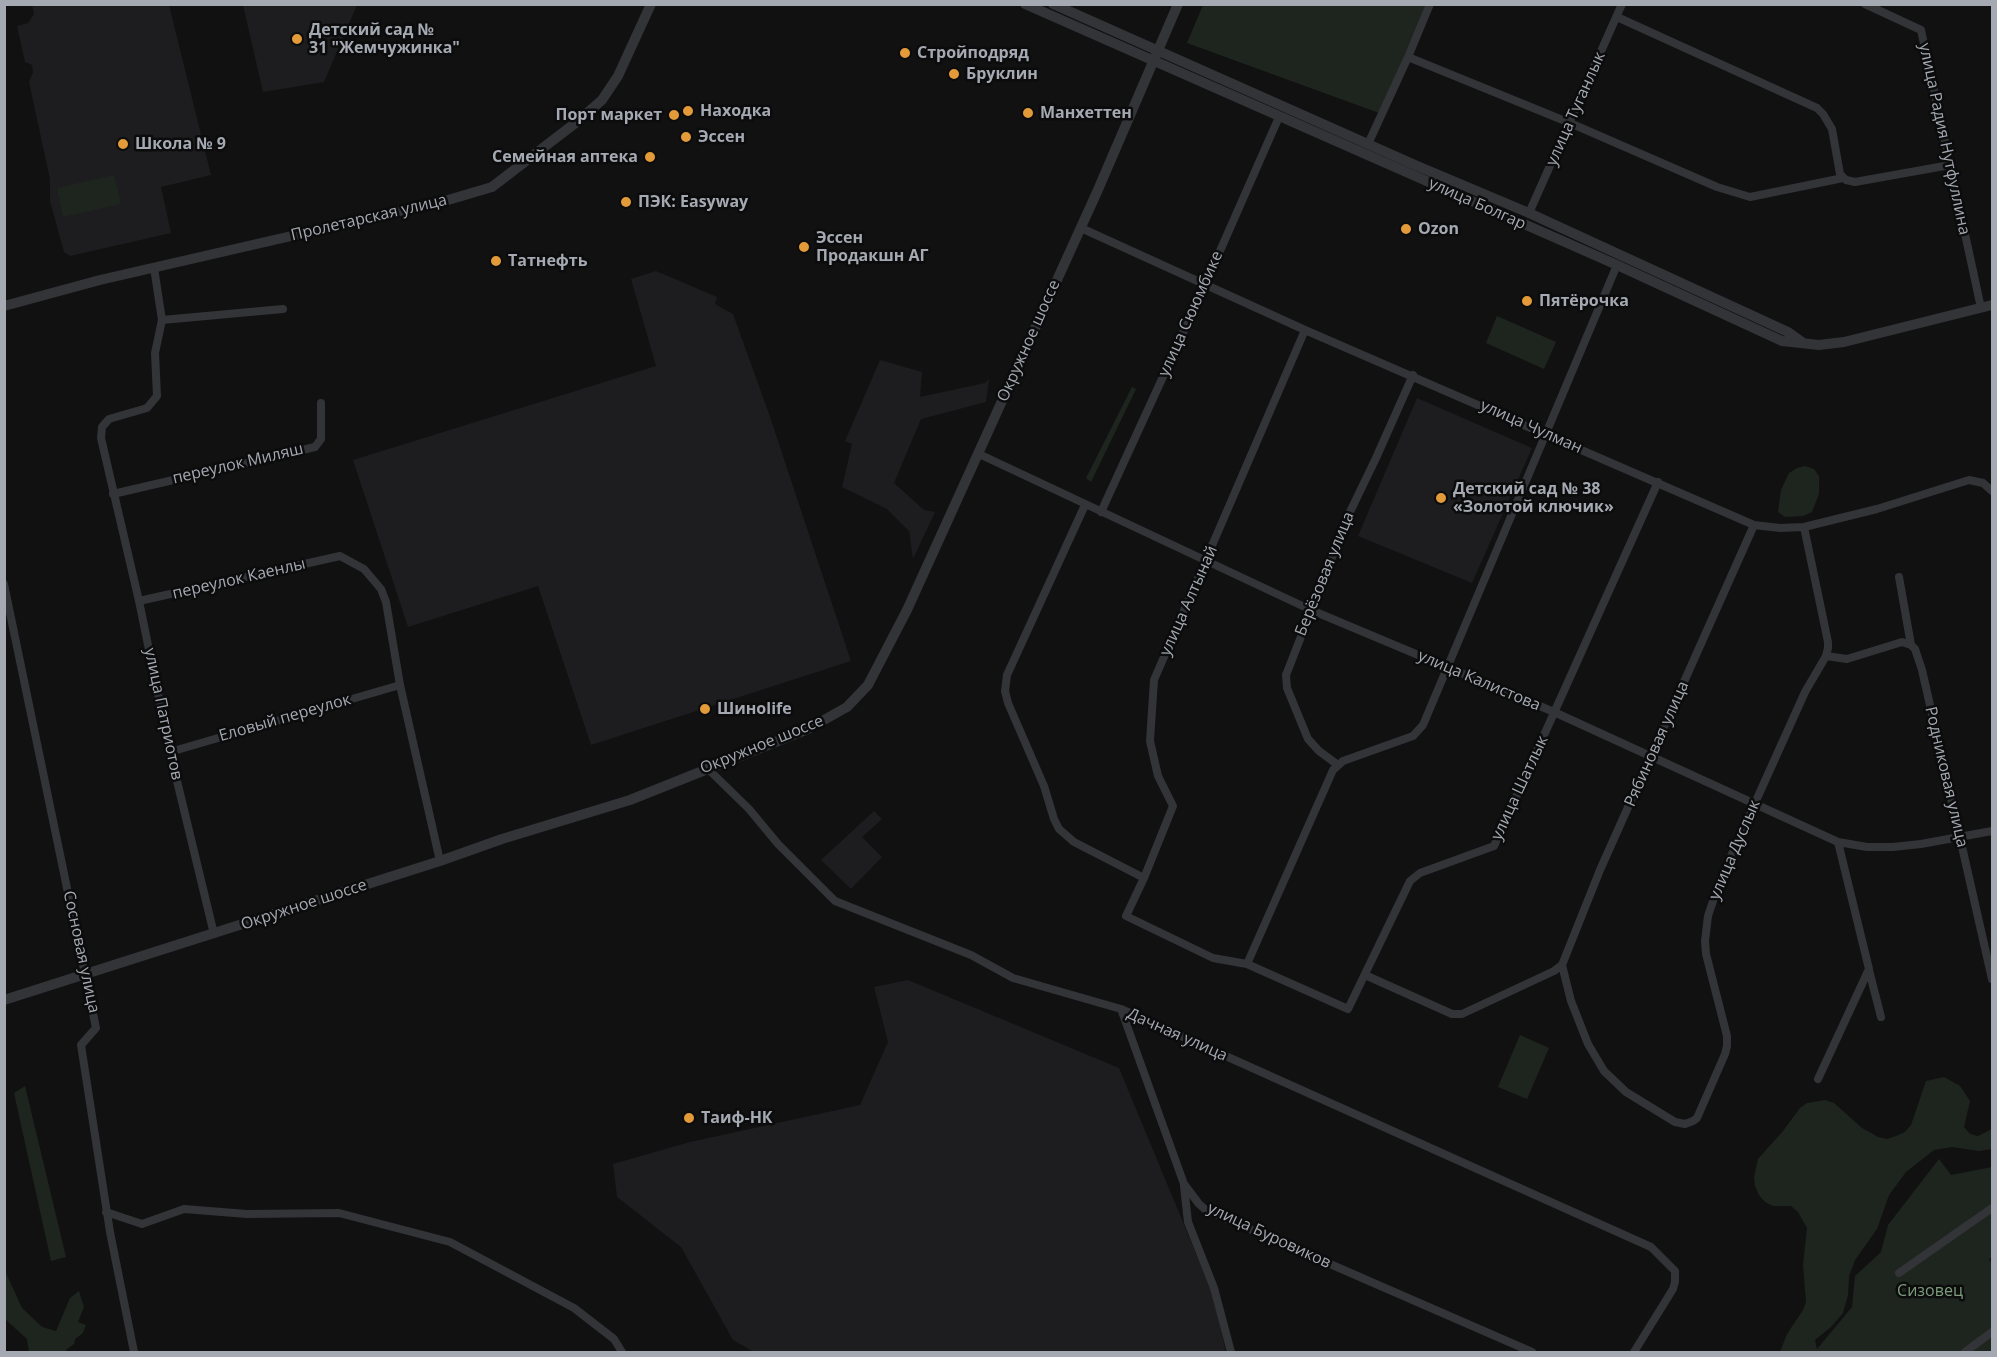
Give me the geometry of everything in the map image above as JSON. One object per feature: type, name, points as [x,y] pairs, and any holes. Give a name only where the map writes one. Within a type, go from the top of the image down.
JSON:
[{"type":"street","name":"Пролетарская улица","points":[[4,306],[154,268],[448,200],[492,187],[602,100],[618,76],[651,4]]},
{"type":"street","points":[[1025,4],[1155,56]]},
{"type":"street","points":[[1053,4],[1155,56]]},
{"type":"street","name":"Окружное шоссе","points":[[4,1000],[440,861],[502,839],[630,800],[808,729],[847,707],[860,695],[879,667],[892,641],[1081,228],[1178,4]]},
{"type":"street","points":[[1368,144],[1430,4]]},
{"type":"street","name":"улица Туганлык","points":[[1529,213],[1622,4]]},
{"type":"street","name":"улица Радия Нутфуллина","points":[[1865,4],[1921,30],[1981,308]]},
{"type":"street","points":[[1617,17],[1817,108],[1832,129],[1840,174],[1843,178]]},
{"type":"street","name":"улица Болгар","points":[[1155,56],[1279,117],[1617,265],[1782,341],[1819,345],[1844,342],[1992,305]]},
{"type":"street","name":"улица Болгар","points":[[1155,56],[1529,213],[1788,332],[1802,342]]},
{"type":"street","points":[[1408,57],[1570,123],[1717,187],[1750,197],[1843,178],[1855,182],[1950,165]]},
{"type":"street","name":"улица Сююмбике","points":[[1101,512],[1279,117]]},
{"type":"street","name":"улица Чулман","points":[[1081,228],[1305,330],[1754,525],[1780,528],[1804,527],[1877,509],[1969,480],[1983,483],[1992,491]]},
{"type":"street","points":[[1247,964],[1334,770],[1343,761],[1413,736],[1423,724],[1617,265]]},
{"type":"street","points":[[154,268],[162,320],[283,309]]},
{"type":"street","name":"улица Патриотов","points":[[162,320],[155,353],[158,390],[155,401],[147,408],[109,419],[102,427],[101,438],[139,601],[170,752],[214,934]]},
{"type":"street","name":"улица Алтынай","points":[[1247,964],[1213,958],[1126,916],[1173,806],[1158,776],[1150,741],[1154,680],[1305,330]]},
{"type":"street","name":"Берёзовая улица","points":[[1338,765],[1319,751],[1308,739],[1287,688],[1287,671],[1348,514],[1413,375]]},
{"type":"street","name":"переулок Миляш","points":[[115,493],[315,447],[321,439],[321,403]]},
{"type":"street","name":"улица Калистова","points":[[979,454],[1311,610],[1554,712],[1838,842],[1867,847],[1893,847],[1992,831]]},
{"type":"street","name":"улица Шатлык","points":[[1247,964],[1348,1009],[1414,877],[1494,846],[1658,482]]},
{"type":"street","points":[[1085,505],[1007,675],[1005,691],[1059,829],[1074,842],[1144,878]]},
{"type":"street","name":"Рябиновая улица","points":[[1562,965],[1600,870],[1754,525]]},
{"type":"street","points":[[1804,527],[1828,642],[1826,656],[1847,659],[1902,642],[1911,645]]},
{"type":"street","name":"переулок Каенлы","points":[[139,601],[340,556],[364,569],[381,589],[386,602],[400,685]]},
{"type":"street","name":"Родниковая улица","points":[[1899,577],[1911,645],[1915,649],[1922,670],[1992,979]]},
{"type":"street","name":"Сосновая улица","points":[[4,584],[96,1028],[81,1045],[106,1212],[134,1353]]},
{"type":"street","name":"улица Дуслык","points":[[1562,965],[1571,1001],[1588,1044],[1604,1071],[1626,1092],[1675,1122],[1685,1124],[1697,1118],[1727,1046],[1727,1036],[1706,954],[1708,916],[1719,883],[1805,692],[1826,656]]},
{"type":"street","points":[[400,685],[440,861]]},
{"type":"street","name":"Еловый переулок","points":[[170,752],[400,685]]},
{"type":"street","name":"Дачная улица","points":[[707,768],[835,901],[971,955],[1013,978],[1121,1009],[1651,1247],[1675,1271],[1673,1289],[1634,1353]]},
{"type":"street","points":[[1838,842],[1881,1017]]},
{"type":"street","points":[[1365,975],[1452,1014],[1462,1014],[1554,971],[1562,965]]},
{"type":"street","points":[[1818,1078],[1869,969]]},
{"type":"street","name":"улица Буровиков","points":[[1121,1009],[1184,1184],[1199,1204],[1213,1214],[1532,1353]]},
{"type":"street","points":[[1184,1184],[1188,1222],[1214,1288],[1231,1353]]},
{"type":"street","points":[[1899,1273],[1992,1208]]},
{"type":"street","points":[[106,1212],[142,1224],[184,1209],[247,1214],[339,1213],[450,1242],[574,1308],[614,1339],[622,1353]]},
{"type":"street","points":[[1965,1353],[1992,1332]]},
{"type":"shaded area","name":"Детский сад № 31 \"Жемчужинка\"","points":[[243,4],[357,5],[324,82],[263,92]]},
{"type":"shaded area","name":"Школа № 9","points":[[32,5],[169,5],[211,175],[161,187],[171,233],[70,256],[64,252],[50,201],[50,179],[29,82],[33,72],[32,65],[25,62],[17,26],[28,23],[34,14]]},
{"type":"shaded area","points":[[656,271],[717,297],[715,304],[733,314],[769,414],[851,661],[591,745],[538,586],[408,627],[353,460],[656,366],[631,279]]},
{"type":"shaded area","points":[[880,360],[922,372],[920,397],[985,383],[989,379],[986,402],[921,419],[894,483],[924,510],[935,512],[913,559],[909,531],[887,509],[842,487],[852,444],[845,441]]},
{"type":"shaded area","name":"Детский сад № 38 «Золотой ключик»","points":[[1417,398],[1532,448],[1472,583],[1358,536]]},
{"type":"shaded area","points":[[874,811],[882,819],[862,837],[882,857],[851,889],[821,860]]},
{"type":"shaded area","points":[[908,980],[1119,1068],[1212,1292],[1226,1352],[754,1352],[733,1340],[681,1247],[617,1197],[613,1164],[690,1142],[860,1105],[888,1042],[874,987]]},
{"type":"green space","points":[[1422,4],[1426,7],[1379,113],[1187,43],[1203,5]]},
{"type":"green space","points":[[114,175],[121,204],[63,217],[57,188]]},
{"type":"green space","points":[[1497,316],[1556,342],[1544,369],[1486,343]]},
{"type":"green space","points":[[1132,387],[1136,389],[1091,482],[1086,478]]},
{"type":"green space","points":[[1805,466],[1814,469],[1819,476],[1819,494],[1812,512],[1803,516],[1785,517],[1778,512],[1781,490],[1789,473]]},
{"type":"green space","points":[[1520,1035],[1549,1048],[1527,1099],[1498,1087]]},
{"type":"green space","name":"Сизовец","points":[[1944,1077],[1960,1086],[1970,1101],[1964,1127],[1970,1134],[1978,1136],[1992,1129],[1992,1149],[1979,1151],[1952,1147],[1934,1150],[1906,1172],[1889,1195],[1877,1229],[1855,1260],[1849,1276],[1848,1295],[1843,1313],[1815,1340],[1817,1349],[1852,1307],[1855,1276],[1881,1252],[1888,1225],[1939,1159],[1951,1175],[1992,1167],[1992,1257],[1989,1259],[1992,1264],[1992,1352],[1780,1352],[1787,1334],[1806,1302],[1803,1265],[1807,1228],[1798,1212],[1791,1206],[1773,1206],[1759,1195],[1754,1177],[1758,1159],[1800,1108],[1807,1103],[1825,1100],[1834,1103],[1862,1128],[1878,1137],[1887,1139],[1896,1136],[1905,1132],[1911,1125],[1926,1081]]},
{"type":"green space","points":[[25,1086],[66,1257],[51,1261],[14,1093]]},
{"type":"green space","points":[[5,1271],[22,1308],[42,1327],[56,1331],[70,1298],[79,1291],[84,1307],[78,1322],[86,1325],[83,1333],[75,1339],[74,1344],[66,1350],[67,1352],[29,1352],[27,1339],[5,1319]]},
{"type":"place","name":"Детский сад № 31 \"Жемчужинка\"","points":[[297,39]]},
{"type":"place","name":"Стройподряд","points":[[905,53]]},
{"type":"place","name":"Бруклин","points":[[954,74]]},
{"type":"place","name":"Находка","points":[[688,111]]},
{"type":"place","name":"Манхеттен","points":[[1028,113]]},
{"type":"place","name":"Порт маркет","points":[[674,115]]},
{"type":"place","name":"Эссен","points":[[686,137]]},
{"type":"place","name":"Школа № 9","points":[[123,144]]},
{"type":"place","name":"Семейная аптека","points":[[650,157]]},
{"type":"place","name":"ПЭК: Easyway","points":[[626,202]]},
{"type":"place","name":"Ozon","points":[[1406,229]]},
{"type":"place","name":"Эссен Продакшн АГ","points":[[804,247]]},
{"type":"place","name":"Татнефть","points":[[496,261]]},
{"type":"place","name":"Пятёрочка","points":[[1527,301]]},
{"type":"place","name":"Детский сад № 38 «Золотой ключик»","points":[[1441,498]]},
{"type":"place","name":"Шиноlife","points":[[705,709]]},
{"type":"place","name":"Таиф-НК","points":[[689,1118]]}]
